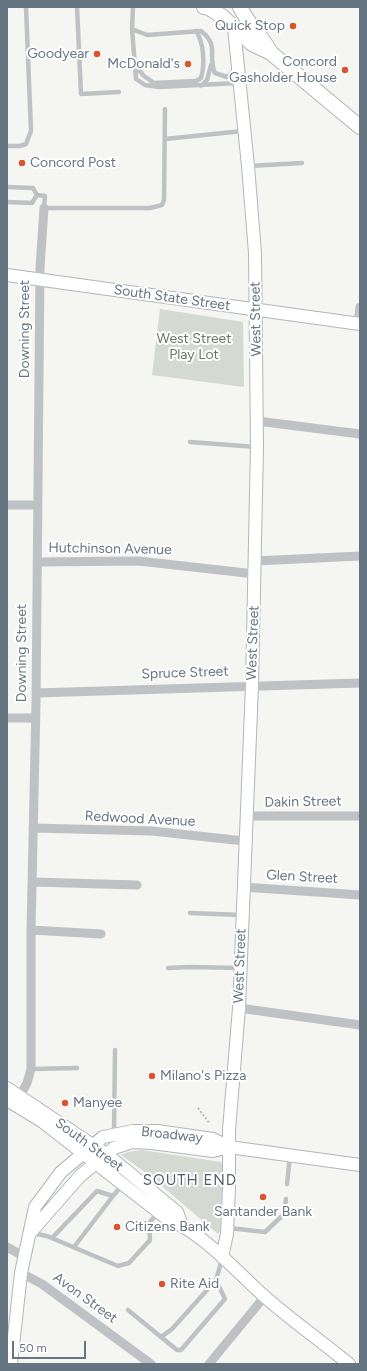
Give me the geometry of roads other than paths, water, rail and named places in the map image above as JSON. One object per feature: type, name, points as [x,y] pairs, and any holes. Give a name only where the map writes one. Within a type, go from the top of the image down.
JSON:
[{"type":"main road","points":[[204,7],[223,17],[252,44],[271,53],[360,127]]},
{"type":"main road","points":[[227,7],[234,28]]},
{"type":"main road","points":[[240,7],[246,19],[263,37],[271,53]]},
{"type":"street","name":"West Street","points":[[222,1257],[227,1228],[230,1102],[239,1008],[244,841],[252,685],[257,447],[255,253],[245,131],[234,28]]},
{"type":"street","name":"Downing Street","points":[[20,1096],[27,1083],[31,1069],[31,930],[36,693],[40,280],[44,208]]},
{"type":"street","name":"South State Street","points":[[7,275],[359,324]]},
{"type":"street","points":[[359,324],[360,307]]},
{"type":"street","points":[[257,421],[360,434]]},
{"type":"street","points":[[7,505],[37,505]]},
{"type":"street","points":[[255,561],[360,556]]},
{"type":"street","name":"Hutchinson Avenue","points":[[37,562],[139,561],[255,574]]},
{"type":"street","name":"Spruce Street","points":[[36,693],[252,685],[360,683]]},
{"type":"street","points":[[7,718],[35,718]]},
{"type":"street","name":"Dakin Street","points":[[246,816],[360,816]]},
{"type":"street","name":"Redwood Avenue","points":[[33,828],[152,831],[244,841]]},
{"type":"street","points":[[33,882],[137,885]]},
{"type":"street","name":"Glen Street","points":[[243,887],[360,894]]},
{"type":"street","points":[[31,930],[101,934]]},
{"type":"street","points":[[239,1008],[360,1025]]},
{"type":"street","name":"South Street","points":[[7,1088],[106,1154],[177,1212],[182,1224]]},
{"type":"street","name":"South Street","points":[[7,1100],[43,1122],[170,1220],[182,1224],[222,1257],[265,1296],[350,1364]]},
{"type":"street","name":"Broadway","points":[[11,1364],[20,1272],[35,1207],[61,1172],[103,1137],[133,1131],[157,1131],[213,1139],[229,1147],[360,1165]]},
{"type":"street","name":"Broadway","points":[[30,1233],[80,1176],[114,1148],[132,1142],[152,1143],[213,1151],[229,1147]]},
{"type":"street","points":[[7,1246],[23,1256]]},
{"type":"street","name":"Avon Street","points":[[20,1272],[42,1284],[151,1364]]},
{"type":"street","points":[[209,1364],[265,1296]]},
{"type":"lane","points":[[7,146],[20,146],[26,144],[31,131],[26,7]]},
{"type":"lane","points":[[77,7],[81,94],[119,92]]},
{"type":"lane","points":[[132,7],[132,29],[136,79],[145,85],[159,87],[240,83]]},
{"type":"lane","points":[[132,29],[148,35],[201,31],[210,38],[213,50],[211,65],[207,80],[201,86]]},
{"type":"lane","points":[[135,66],[144,76],[154,83],[196,81],[201,78],[203,72],[201,39],[196,32]]},
{"type":"lane","points":[[211,65],[215,73],[227,77],[238,67]]},
{"type":"lane","points":[[37,195],[45,196],[44,208],[150,208],[162,205],[164,200],[165,109]]},
{"type":"lane","points":[[165,139],[245,131]]},
{"type":"lane","points":[[248,166],[302,163]]},
{"type":"lane","points":[[7,187],[33,188],[37,195]]},
{"type":"lane","points":[[7,202],[32,204],[37,195]]},
{"type":"lane","points":[[190,442],[257,447]]},
{"type":"lane","points":[[190,913],[242,915]]},
{"type":"lane","points":[[168,968],[240,968]]},
{"type":"lane","points":[[114,1134],[115,1050]]},
{"type":"lane","points":[[31,1069],[77,1068]]},
{"type":"lane","points":[[287,1184],[290,1155]]},
{"type":"lane","points":[[74,1247],[122,1184]]},
{"type":"lane","points":[[52,1238],[97,1191],[113,1196]]},
{"type":"lane","points":[[227,1228],[265,1232],[284,1214],[286,1198]]},
{"type":"lane","points":[[30,1233],[52,1238],[118,1266],[129,1264],[150,1240],[148,1223],[159,1212]]},
{"type":"lane","points":[[161,1336],[172,1329],[216,1280],[222,1257]]},
{"type":"lane","points":[[128,1310],[177,1350],[181,1350],[225,1299],[216,1280]]},
{"type":"place","name":"Quick Stop","points":[[293,26]]},
{"type":"place","name":"Goodyear","points":[[97,54]]},
{"type":"place","name":"McDonald's","points":[[188,64]]},
{"type":"place","name":"Concord Gasholder House","points":[[345,70]]},
{"type":"place","name":"Concord Post","points":[[22,163]]},
{"type":"place","name":"Milano's Pizza","points":[[152,1076]]},
{"type":"place","name":"Manyee","points":[[65,1103]]},
{"type":"place","name":"Santander Bank","points":[[263,1197]]},
{"type":"place","name":"Citizens Bank","points":[[117,1227]]},
{"type":"place","name":"Rite Aid","points":[[162,1284]]},
{"type":"district","name":"SOUTH END","points":[[190,1181]]},
{"type":"park label","name":"West Street Play Lot","points":[[194,348]]}]
